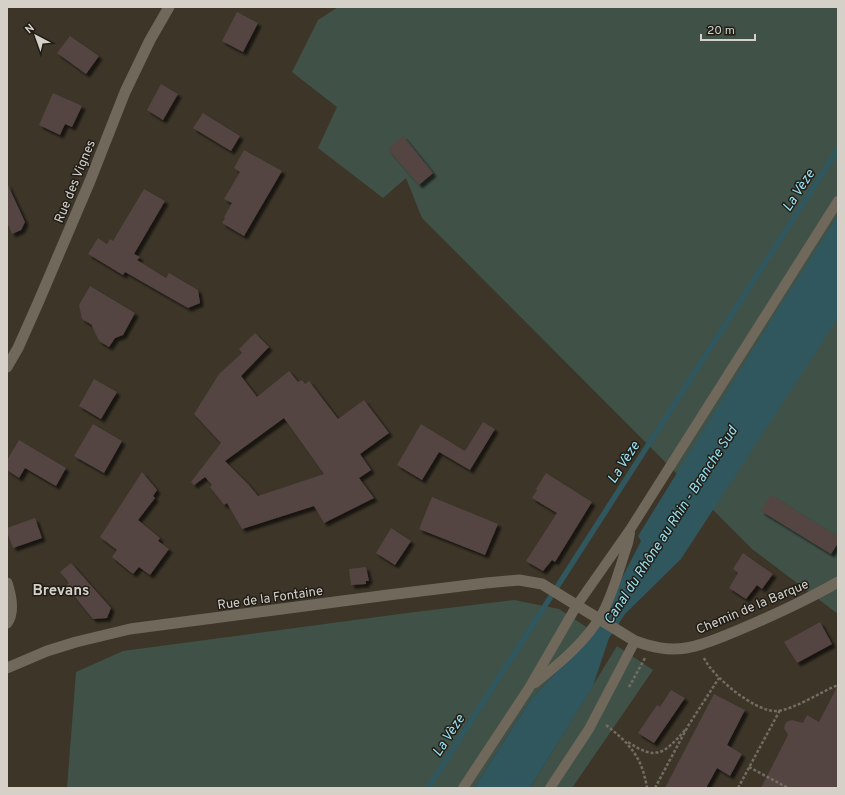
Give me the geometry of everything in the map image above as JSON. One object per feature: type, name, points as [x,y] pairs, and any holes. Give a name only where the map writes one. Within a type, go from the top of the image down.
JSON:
[{"type":"street","name":"Rue des Vignes","points":[[7,367],[18,348],[90,181],[124,92],[150,40],[169,7]]},
{"type":"street","name":"Rue de la Fontaine","points":[[7,668],[54,649],[76,642],[130,629],[486,583],[519,580],[542,584]]},
{"type":"street","name":"Chemin de la Barque","points":[[542,584],[632,640],[650,647],[662,649],[687,648],[732,633],[814,596],[838,582]]},
{"type":"street","points":[[7,583],[11,596],[11,608],[9,621],[7,623]]},
{"type":"lane","points":[[464,788],[529,688],[578,606],[631,528],[838,201]]},
{"type":"lane","points":[[529,688],[555,667],[584,638],[603,612],[628,543],[631,528]]},
{"type":"lane","points":[[550,788],[589,728],[632,640]]},
{"type":"path","points":[[698,645],[705,661],[730,689],[763,709],[775,711],[788,708],[838,685]]},
{"type":"path","points":[[656,788],[688,726],[719,678]]},
{"type":"path","points":[[738,788],[780,710]]},
{"type":"path","points":[[605,724],[644,752],[657,753],[669,748],[688,726]]},
{"type":"path","points":[[626,740],[643,770],[647,788]]},
{"type":"path","points":[[749,767],[788,788]]},
{"type":"green space","points":[[338,7],[838,7],[838,614],[752,549],[422,218],[406,178],[383,198],[318,148],[337,107],[292,72],[318,20]]},
{"type":"green space","points":[[514,600],[559,609],[594,632],[531,699],[474,788],[67,788],[76,672],[123,651]]},
{"type":"green space","points":[[617,646],[653,670],[572,788],[530,788]]},
{"type":"water","name":"Canal du Rhône au Rhin - Branche Sud","points":[[838,216],[838,317],[818,349],[681,559],[625,614],[609,638],[593,686],[530,788],[474,788],[531,699],[594,632],[641,541],[638,536],[775,314]]},
{"type":"building","points":[[237,12],[258,23],[243,52],[222,41]]},
{"type":"building","points":[[70,36],[99,56],[86,74],[57,53]]},
{"type":"building","points":[[161,84],[178,94],[163,120],[147,110]]},
{"type":"building","points":[[53,93],[82,106],[72,127],[65,124],[60,135],[39,125]]},
{"type":"building","points":[[203,113],[240,136],[231,151],[193,128]]},
{"type":"building","points":[[403,136],[433,173],[419,185],[388,149]]},
{"type":"building","points":[[244,150],[282,171],[244,236],[222,223],[232,203],[224,199],[240,172],[234,168]]},
{"type":"building","points":[[7,183],[25,222],[21,230],[12,234],[7,222]]},
{"type":"building","points":[[144,189],[165,201],[134,254],[140,257],[137,260],[166,278],[169,273],[198,290],[200,303],[188,308],[125,272],[123,275],[88,254],[98,238],[107,244],[110,239],[113,241]]},
{"type":"building","points":[[90,286],[135,313],[123,335],[115,338],[109,347],[99,341],[92,325],[82,319],[79,305]]},
{"type":"building","points":[[255,333],[269,347],[241,376],[257,397],[289,371],[298,382],[302,380],[305,384],[309,381],[338,419],[364,400],[389,433],[360,454],[371,470],[359,478],[374,498],[324,523],[314,506],[242,529],[227,503],[224,505],[210,487],[212,485],[205,477],[194,485],[191,482],[221,443],[194,414],[219,374],[242,353],[239,349]],"holes":[[[284,418],[324,474],[258,496],[225,461]]]},
{"type":"building","points":[[94,379],[117,392],[101,419],[79,406]]},
{"type":"building","points":[[483,422],[495,429],[470,470],[439,452],[422,480],[397,465],[421,424],[465,451]]},
{"type":"building","points":[[93,424],[122,441],[104,473],[74,456]]},
{"type":"building","points":[[19,440],[66,468],[56,486],[25,468],[19,478],[7,470],[7,460]]},
{"type":"building","points":[[142,472],[157,490],[153,496],[155,498],[138,520],[160,538],[158,541],[169,549],[150,575],[139,567],[133,574],[112,557],[117,550],[100,537]]},
{"type":"building","points":[[546,473],[592,502],[555,562],[552,560],[543,571],[526,561],[557,513],[532,498]]},
{"type":"building","points":[[771,495],[838,537],[838,543],[831,554],[761,511]]},
{"type":"building","points":[[432,497],[498,524],[485,555],[419,529]]},
{"type":"building","points":[[35,518],[42,538],[13,548],[7,528]]},
{"type":"building","points":[[391,528],[411,541],[395,565],[376,553]]},
{"type":"building","points":[[743,553],[773,574],[762,589],[757,585],[746,599],[729,588],[738,573],[733,569]]},
{"type":"building","points":[[71,563],[111,608],[107,618],[93,619],[66,586],[69,583],[60,572]]},
{"type":"building","points":[[366,567],[369,581],[366,581],[366,584],[351,585],[349,569]]},
{"type":"building","points":[[820,622],[832,644],[797,663],[784,642]]},
{"type":"building","points":[[838,685],[838,788],[761,788],[788,735],[784,728],[786,722],[792,720],[803,723],[807,715],[819,722]]},
{"type":"building","points":[[671,690],[685,698],[654,743],[638,733],[657,705],[660,707]]},
{"type":"building","points":[[714,694],[745,710],[727,745],[742,754],[730,776],[717,768],[706,788],[665,788]]},
{"type":"waterway","name":"La Vèze","points":[[428,788],[838,149]]},
{"type":"district","name":"Brevans","points":[[61,590]]}]
